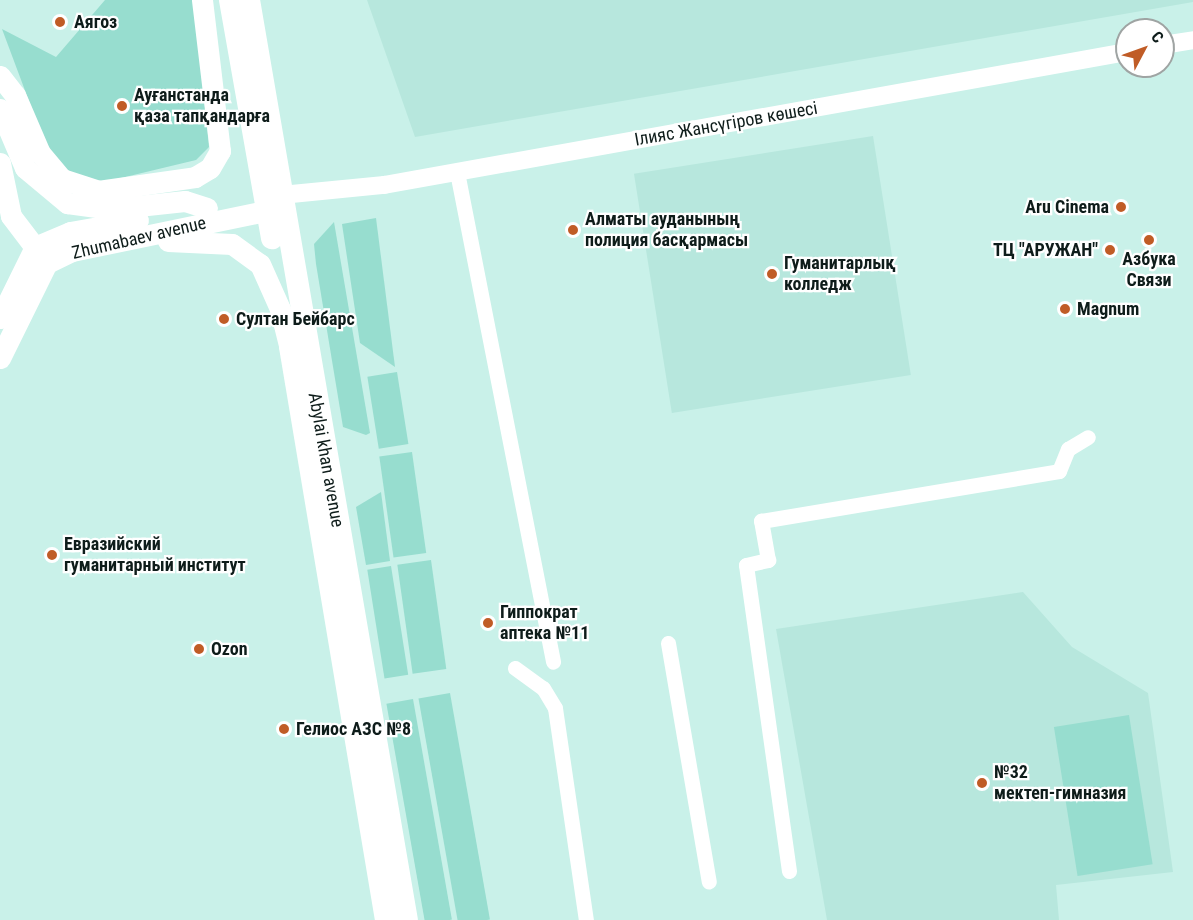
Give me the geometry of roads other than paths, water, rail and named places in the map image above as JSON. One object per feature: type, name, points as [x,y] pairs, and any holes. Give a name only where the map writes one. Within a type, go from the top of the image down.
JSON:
[{"type":"main road","points":[[0,76],[15,94],[40,153],[62,179],[98,191],[195,177],[210,168],[220,151],[202,0]]},
{"type":"main road","name":"Abylai khan avenue","points":[[230,0],[272,202],[406,920]]},
{"type":"main road","name":"Abylai khan avenue","points":[[249,0],[291,353],[386,920]]},
{"type":"main road","points":[[0,109],[25,168],[67,203],[110,209],[185,201],[207,208]]},
{"type":"main road","points":[[0,163],[11,216],[41,255]]},
{"type":"main road","points":[[0,318],[41,255],[69,232],[207,208],[272,202]]},
{"type":"main road","name":"Zhumabaev avenue","points":[[0,358],[41,255],[131,239],[272,202]]},
{"type":"main road","points":[[131,239],[214,240],[248,253],[270,280],[291,353]]},
{"type":"street","points":[[1175,43],[1193,40]]},
{"type":"street","name":"Ілияс Жансүгіров көшесі","points":[[272,202],[325,190],[457,172],[1115,54]]},
{"type":"street","points":[[457,172],[553,662]]},
{"type":"street","points":[[789,871],[746,565],[768,560],[761,521],[1059,471],[1068,450],[1088,437]]},
{"type":"street","points":[[668,643],[709,882]]},
{"type":"street","points":[[515,668],[543,688],[555,708],[586,920]]},
{"type":"place","name":"Аягоз","points":[[60,22]]},
{"type":"place","name":"Ауғанстанда қаза тапқандарға","points":[[122,106]]},
{"type":"place","name":"Aru Cinema","points":[[1121,207]]},
{"type":"place","name":"Алматы ауданының полиция басқармасы","points":[[573,230]]},
{"type":"place","name":"Азбука Связи","points":[[1149,240]]},
{"type":"place","name":"ТЦ \"АРУЖАН\"","points":[[1110,250]]},
{"type":"place","name":"Гуманитарлық колледж","points":[[772,274]]},
{"type":"place","name":"Magnum","points":[[1065,309]]},
{"type":"place","name":"Султан Бейбарс","points":[[224,319]]},
{"type":"place","name":"Евразийский гуманитарный институт","points":[[52,555]]},
{"type":"place","name":"Гиппократ аптека №11","points":[[488,623]]},
{"type":"place","name":"Ozon","points":[[199,649]]},
{"type":"place","name":"Гелиос АЗС №8","points":[[284,729]]},
{"type":"place","name":"№32 мектеп-гимназия","points":[[982,783]]}]
